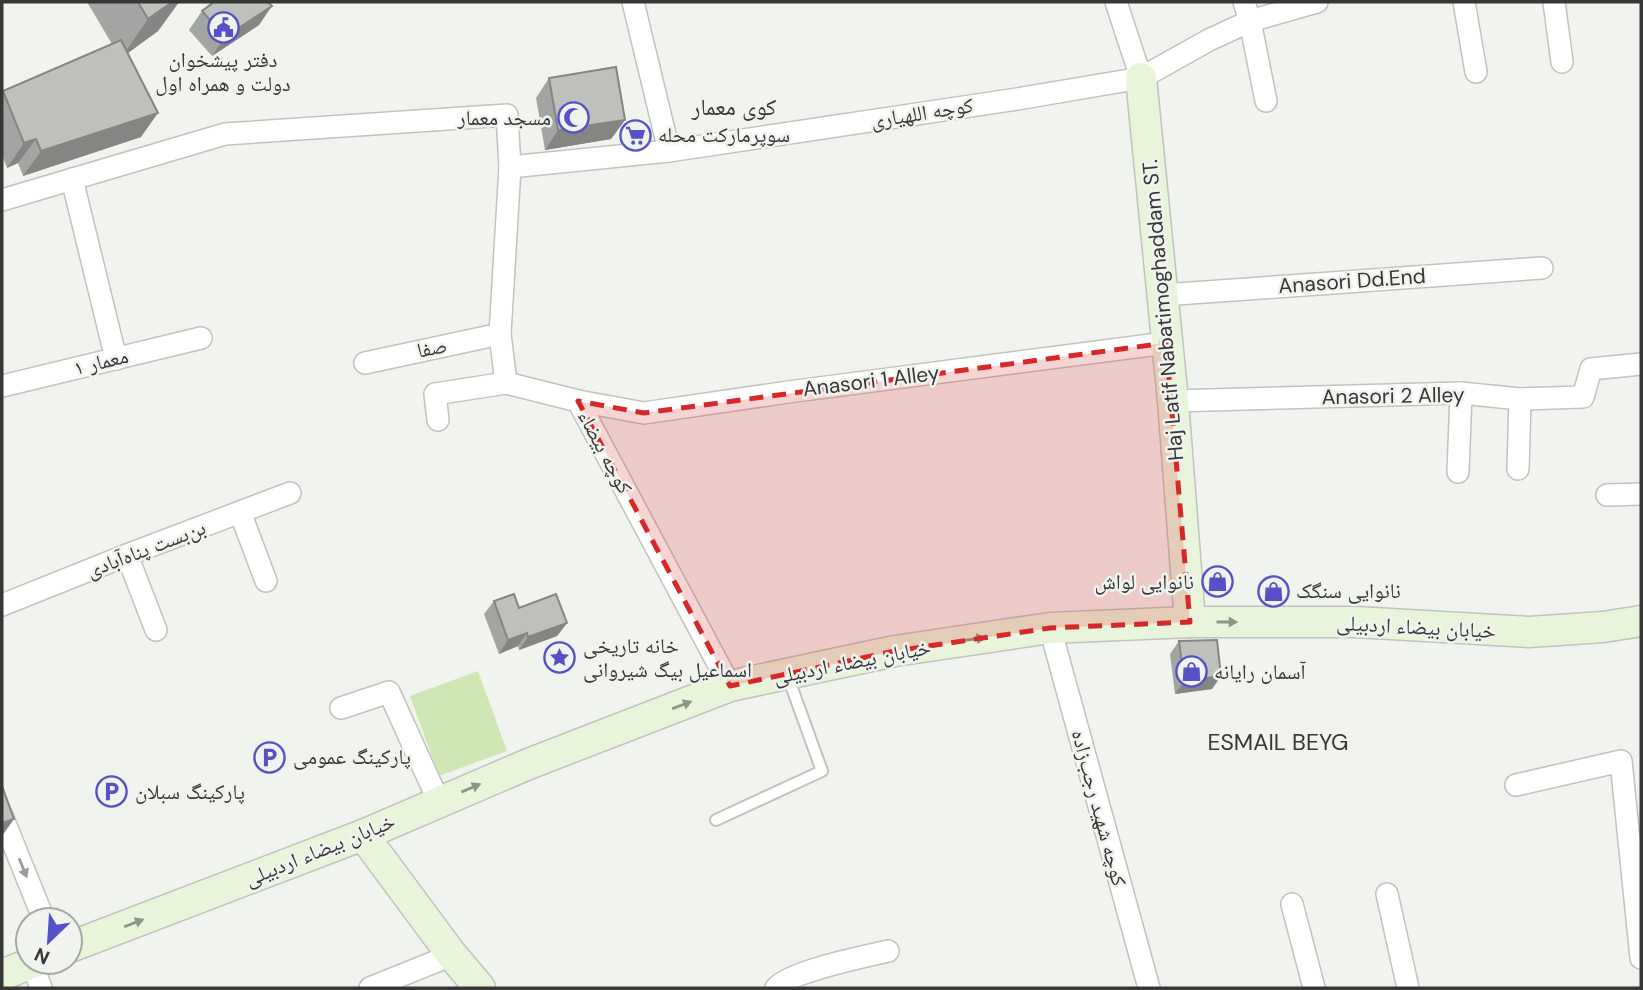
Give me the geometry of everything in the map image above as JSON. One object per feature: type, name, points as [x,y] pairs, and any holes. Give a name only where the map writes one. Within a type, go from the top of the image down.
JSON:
[{"type":"street","points":[[633,2],[669,151]]},
{"type":"street","name":"Haj Latif Nabatimoghaddam ST.","points":[[1116,2],[1141,78],[1173,401],[1190,622]]},
{"type":"street","name":"کوچه اللهیاری","points":[[510,167],[669,151],[1141,78],[1209,40],[1247,11],[1317,2]]},
{"type":"street","points":[[1464,2],[1476,72]]},
{"type":"street","points":[[1554,2],[1562,62]]},
{"type":"street","points":[[1247,11],[1266,101]]},
{"type":"street","points":[[2,200],[225,134],[507,116],[510,167],[500,334],[506,383],[435,394],[438,420]]},
{"type":"street","points":[[72,179],[116,359]]},
{"type":"street","name":"Anasori Dd.End","points":[[1163,295],[1542,268]]},
{"type":"street","name":"صفا","points":[[365,363],[500,334]]},
{"type":"street","name":"معمار ۱","points":[[2,386],[201,338]]},
{"type":"street","name":"Anasori 1 Alley","points":[[578,401],[644,412],[1166,343]]},
{"type":"street","name":"Anasori 2 Alley","points":[[1173,401],[1461,393],[1520,400],[1583,397],[1591,369],[1641,364]]},
{"type":"street","name":"کوچه بیضاء","points":[[506,383],[578,401],[730,686]]},
{"type":"street","points":[[1458,472],[1461,393]]},
{"type":"street","points":[[1518,469],[1520,400]]},
{"type":"street","name":"بن‌بست پناه‌آبادی","points":[[2,605],[290,493]]},
{"type":"street","points":[[1607,495],[1641,494]]},
{"type":"street","points":[[240,512],[266,581]]},
{"type":"street","points":[[127,555],[156,630]]},
{"type":"street","name":"خیابان بیضاء اردبیلی","points":[[84,942],[363,835],[526,765],[730,686],[895,651],[1050,628],[1190,622],[1355,622],[1528,632],[1593,628],[1641,621]]},
{"type":"street","name":"کوچه شهید رجب‌زاده","points":[[1050,628],[1149,988]]},
{"type":"street","points":[[341,708],[389,692],[439,802]]},
{"type":"street","points":[[1516,785],[1621,761],[1641,958]]},
{"type":"street","points":[[2,816],[38,906]]},
{"type":"street","points":[[363,835],[452,955],[480,988]]},
{"type":"street","points":[[1387,894],[1408,988]]},
{"type":"street","points":[[1292,904],[1314,988]]},
{"type":"street","points":[[776,988],[782,982],[801,974],[888,951]]},
{"type":"street","points":[[370,988],[452,955]]},
{"type":"lane","points":[[716,820],[822,771],[788,674]]},
{"type":"highlighted area","points":[[1166,343],[1190,622],[1050,628],[895,651],[730,686],[578,401],[644,413]]},
{"type":"green space","points":[[478,671],[507,751],[439,776],[410,696]]},
{"type":"building","points":[[138,2],[172,2],[148,19]]},
{"type":"building","points":[[214,2],[268,2],[272,6],[225,37],[202,11]]},
{"type":"building","points":[[121,40],[158,113],[41,151],[36,139],[24,143],[3,91]]},
{"type":"building","points":[[616,67],[625,120],[558,130],[549,78]]},
{"type":"building","points":[[514,594],[519,608],[556,594],[567,623],[528,637],[527,633],[508,640],[494,601]]},
{"type":"building","points":[[1217,640],[1221,676],[1184,681],[1179,641]]},
{"type":"building","points":[[2,786],[14,819],[2,823]]},
{"type":"place","name":"دفتر پیشخوان دولت و همراه اول","points":[[223,28]]},
{"type":"place","name":"مسجد معمار","points":[[574,118]]},
{"type":"place","name":"سوپرمارکت محله","points":[[635,135]]},
{"type":"place","name":"نانوایی لواش","points":[[1217,582]]},
{"type":"place","name":"نانوایی سنگک","points":[[1273,591]]},
{"type":"place","name":"خانه تاریخی اسماعیل بیگ شیروانی","points":[[560,658]]},
{"type":"place","name":"آسمان رایانه","points":[[1191,672]]},
{"type":"place","name":"پارکینگ عمومی","points":[[270,757]]},
{"type":"place","name":"پارکینگ سبلان","points":[[112,792]]},
{"type":"district","name":"کوی معمار","points":[[734,107]]},
{"type":"district","name":"ESMAIL BEYG","points":[[1278,742]]}]
